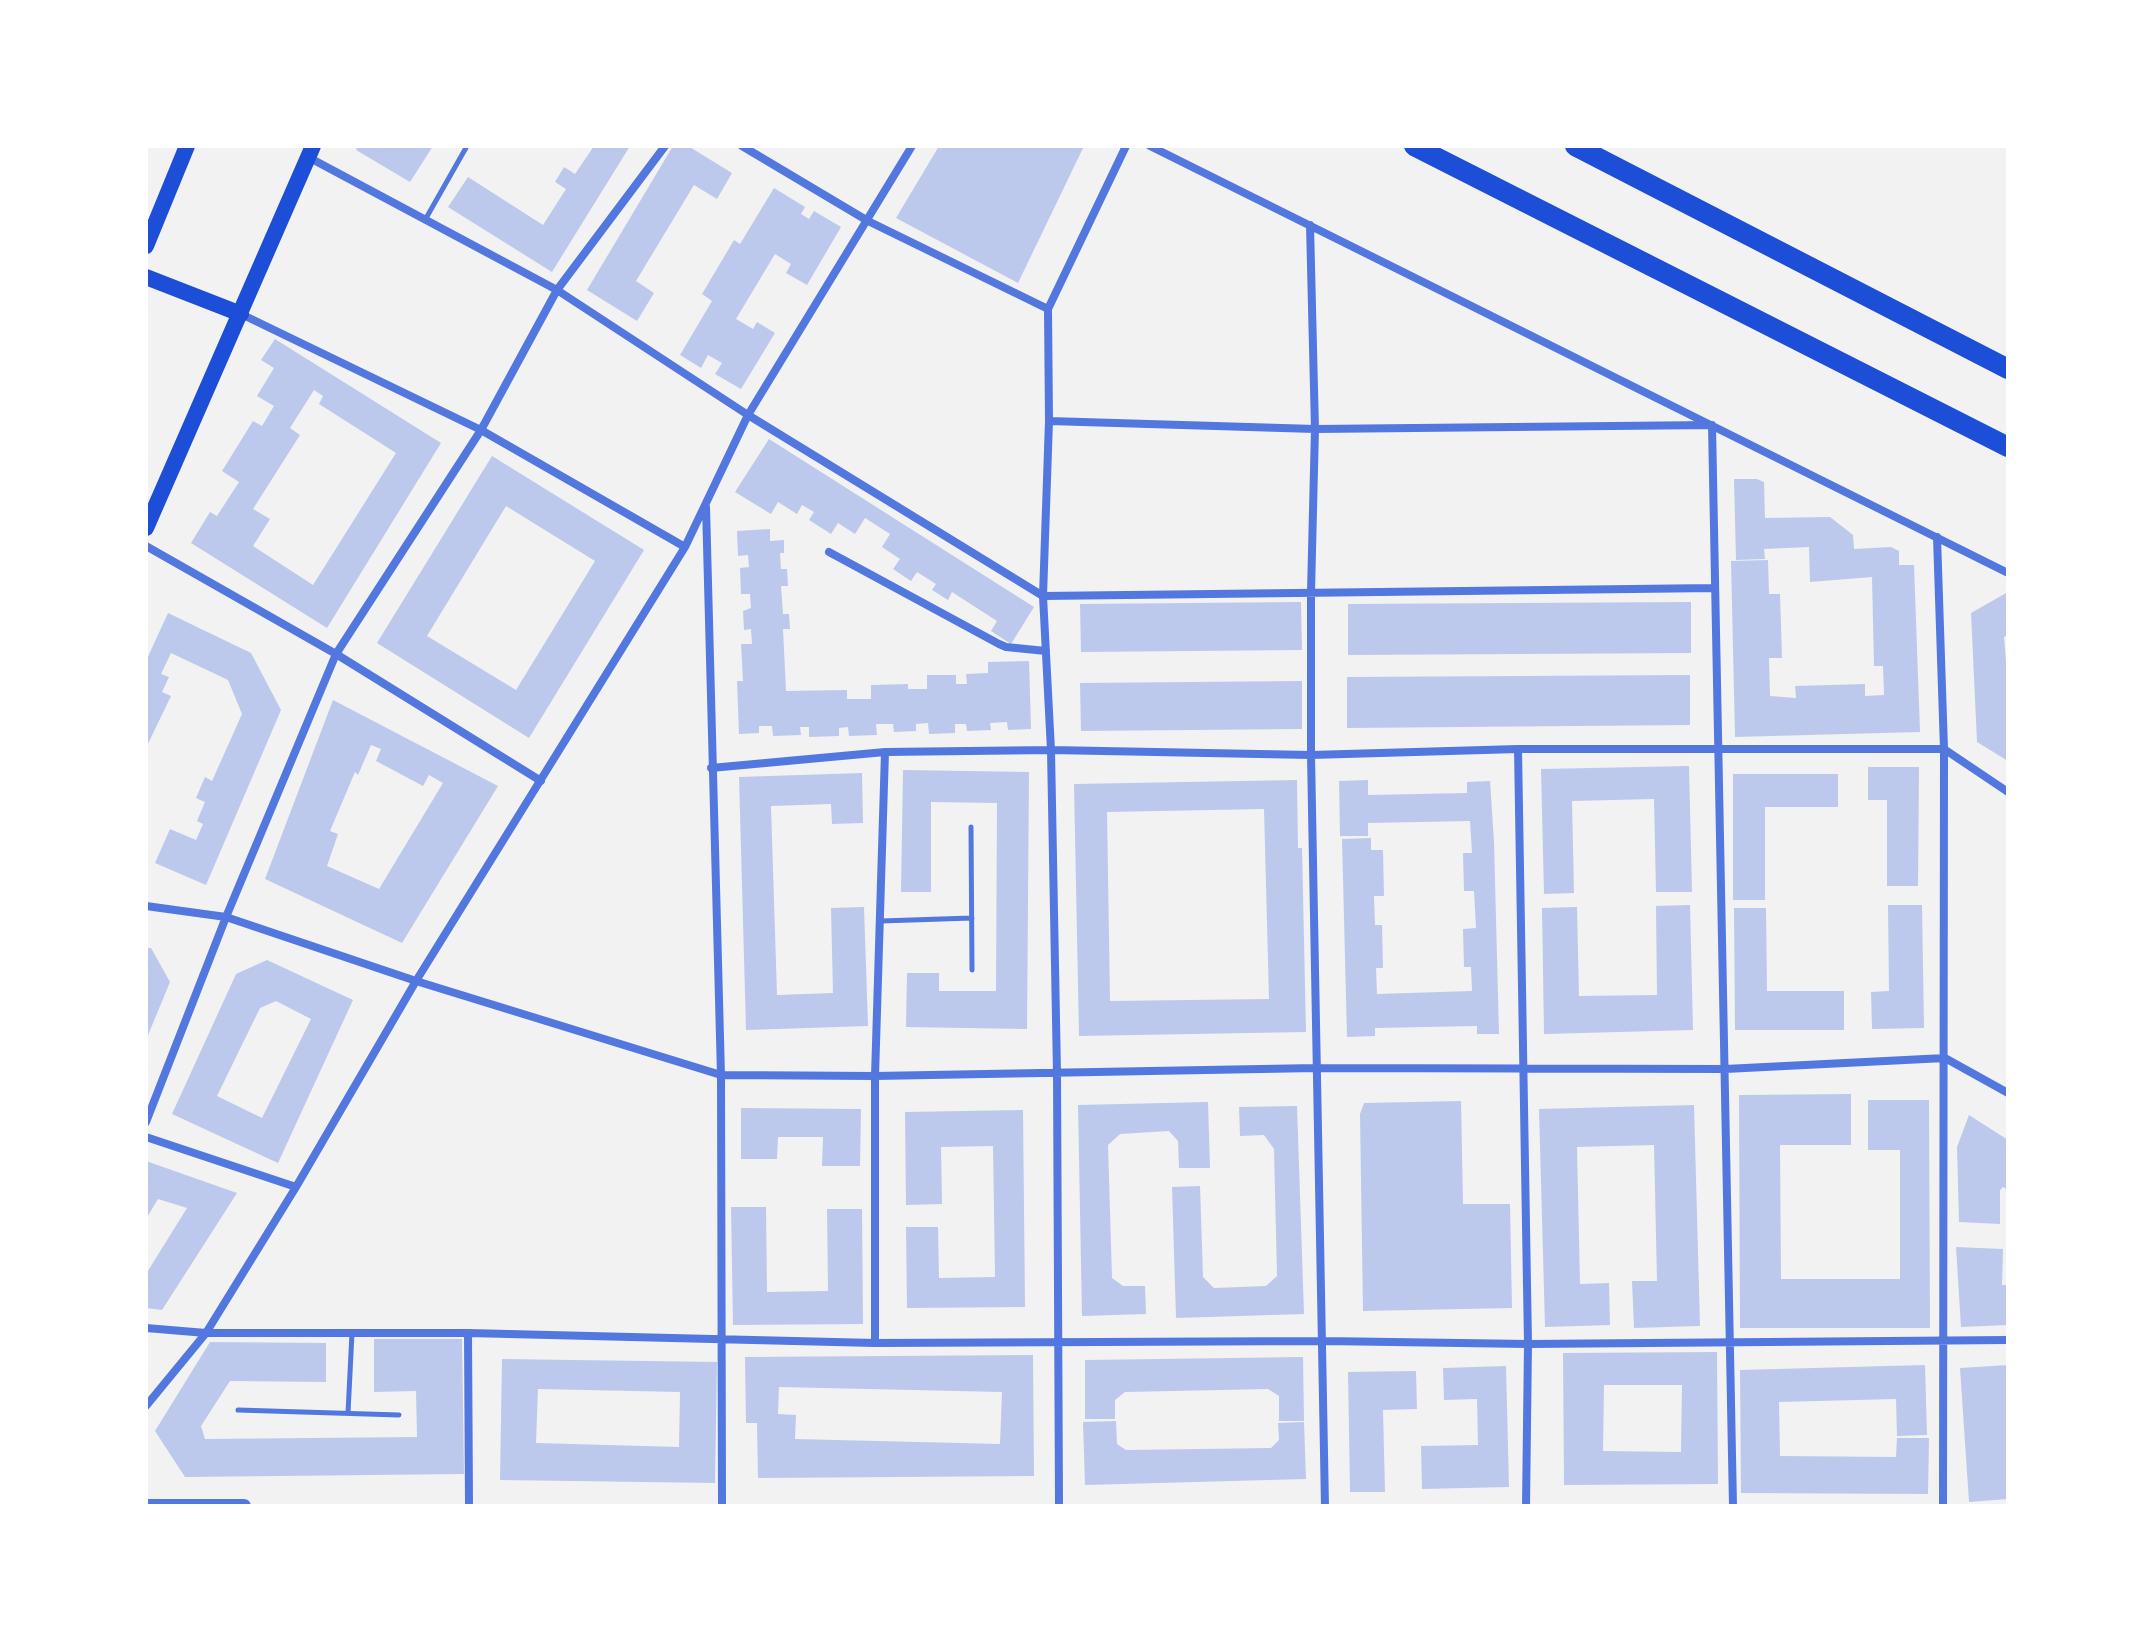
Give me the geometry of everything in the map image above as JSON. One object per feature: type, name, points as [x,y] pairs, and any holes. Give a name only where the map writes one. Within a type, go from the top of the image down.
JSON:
[{"type":"highway","points":[[1401,146],[1458,169]]},
{"type":"highway","points":[[1414,146],[2008,447]]},
{"type":"highway","points":[[1575,146],[2008,369]]},
{"type":"main road","points":[[146,246],[187,146]]},
{"type":"main road","points":[[146,528],[310,152]]},
{"type":"main road","points":[[146,277],[241,314]]},
{"type":"street","points":[[146,1122],[226,917],[336,654],[481,430],[557,290],[665,146]]},
{"type":"street","points":[[742,146],[868,221],[1048,309]]},
{"type":"street","points":[[146,1406],[206,1333],[296,1187],[416,981],[685,547],[748,415],[912,146]]},
{"type":"street","points":[[1059,1506],[1057,1073],[1051,750],[1043,596],[1049,421],[1048,309],[1126,146]]},
{"type":"street","points":[[1150,146],[2008,573]]},
{"type":"street","points":[[310,152],[425,220],[557,290],[748,415],[1043,596],[1715,588]]},
{"type":"street","points":[[1310,225],[1315,429],[1311,755],[1325,1506]]},
{"type":"street","points":[[241,314],[481,430],[685,547]]},
{"type":"street","points":[[1049,421],[1315,429],[1712,425]]},
{"type":"street","points":[[1712,425],[1733,1506]]},
{"type":"street","points":[[706,502],[721,1075],[722,1506]]},
{"type":"street","points":[[1937,537],[1944,749],[1943,1506]]},
{"type":"street","points":[[146,546],[336,654],[541,781]]},
{"type":"street","points":[[829,552],[999,644],[1046,651]]},
{"type":"street","points":[[711,768],[885,752],[1051,750],[1311,755],[1518,749],[1944,749],[2008,792]]},
{"type":"street","points":[[1518,749],[1528,1344],[1526,1506]]},
{"type":"street","points":[[875,1343],[875,1076],[885,752]]},
{"type":"street","points":[[146,906],[226,917],[416,981],[721,1075],[875,1076],[1316,1068],[1725,1069],[1945,1058],[2008,1093]]},
{"type":"street","points":[[146,1137],[296,1187]]},
{"type":"street","points":[[146,1328],[206,1333],[468,1333],[875,1343],[1324,1341],[1528,1344],[2008,1340]]},
{"type":"street","points":[[468,1333],[469,1506]]},
{"type":"street","points":[[146,1506],[244,1506]]},
{"type":"lane","points":[[425,220],[467,146]]},
{"type":"lane","points":[[971,827],[972,970]]},
{"type":"lane","points":[[880,921],[972,918]]},
{"type":"lane","points":[[348,1413],[352,1333]]},
{"type":"lane","points":[[238,1410],[399,1415]]},
{"type":"building","points":[[358,146],[433,146],[410,182],[356,150]]},
{"type":"building","points":[[594,146],[630,146],[552,272],[448,207],[468,177],[543,225],[566,189],[555,182],[564,167],[575,174]]},
{"type":"building","points":[[673,146],[688,146],[732,173],[717,199],[694,185],[636,281],[654,293],[637,321],[587,290]]},
{"type":"building","points":[[939,146],[1084,146],[1018,283],[896,218]]},
{"type":"building","points":[[774,188],[805,207],[801,214],[809,219],[814,211],[841,227],[807,285],[786,273],[791,264],[775,254],[736,319],[753,329],[757,322],[775,333],[741,389],[715,374],[722,363],[708,355],[701,368],[680,355],[712,301],[702,294],[734,240],[740,244]]},
{"type":"building","points":[[275,339],[441,443],[327,628],[191,543],[210,512],[217,516],[239,482],[222,471],[253,421],[262,426],[274,406],[257,396],[274,368],[261,360]],"holes":[[[314,390],[323,396],[319,404],[396,453],[313,585],[253,546],[270,519],[253,509],[300,435],[290,428]]]},
{"type":"building","points":[[769,439],[1034,607],[1011,644],[991,631],[997,621],[952,592],[948,600],[932,590],[936,584],[917,572],[911,581],[893,569],[900,559],[882,547],[890,534],[865,518],[855,534],[838,523],[831,534],[809,520],[814,512],[802,505],[797,514],[778,502],[771,514],[735,492]]},
{"type":"building","points":[[492,456],[644,550],[529,738],[377,643]],"holes":[[[506,506],[595,561],[516,690],[427,636]]]},
{"type":"building","points":[[1734,479],[1764,482],[1765,518],[1830,517],[1853,535],[1854,549],[1891,547],[1899,551],[1899,565],[1914,565],[1920,732],[1735,737],[1731,561],[1768,560],[1769,594],[1780,594],[1782,658],[1769,658],[1770,696],[1796,698],[1795,686],[1865,684],[1865,696],[1884,695],[1883,666],[1874,666],[1872,577],[1810,582],[1809,547],[1764,549],[1765,559],[1736,560]]},
{"type":"building","points":[[770,529],[770,541],[784,540],[784,553],[780,553],[781,569],[787,569],[788,586],[781,586],[783,614],[789,614],[790,629],[783,629],[786,691],[847,690],[847,699],[871,699],[871,685],[908,684],[908,689],[927,689],[927,675],[956,675],[956,684],[967,684],[966,674],[988,673],[988,662],[1029,661],[1031,729],[1008,730],[1007,722],[990,723],[991,730],[967,731],[966,724],[955,724],[955,733],[929,734],[928,723],[916,724],[916,731],[894,732],[893,724],[876,724],[877,735],[849,736],[848,727],[839,728],[839,736],[809,737],[809,727],[800,727],[801,735],[773,736],[772,726],[759,726],[759,733],[739,734],[737,681],[743,681],[741,644],[752,644],[751,629],[744,630],[743,611],[751,608],[750,594],[741,594],[740,568],[749,567],[748,555],[738,556],[737,531]]},
{"type":"building","points":[[2008,592],[2008,635],[2004,637],[2008,686],[2008,761],[1977,742],[1971,613]]},
{"type":"building","points":[[1301,602],[1302,650],[1081,652],[1080,604]]},
{"type":"building","points":[[1691,602],[1691,653],[1348,655],[1348,604]]},
{"type":"building","points":[[168,613],[251,653],[281,710],[206,885],[155,863],[170,829],[196,840],[203,824],[197,821],[205,802],[196,798],[205,777],[212,781],[242,714],[228,680],[171,653],[161,674],[169,677],[162,692],[171,696],[146,748],[146,661]]},
{"type":"building","points":[[1690,675],[1690,725],[1347,728],[1347,677]]},
{"type":"building","points":[[1302,681],[1302,729],[1081,731],[1080,683]]},
{"type":"building","points":[[333,700],[498,786],[402,943],[265,879]],"holes":[[[371,745],[381,749],[376,761],[423,786],[429,775],[443,783],[379,889],[327,866],[338,834],[330,831],[355,772],[358,775]]]},
{"type":"building","points":[[1689,766],[1692,892],[1656,892],[1654,799],[1572,801],[1574,893],[1544,894],[1541,769]]},
{"type":"building","points":[[1868,767],[1919,767],[1918,886],[1887,886],[1887,800],[1868,800]]},
{"type":"building","points":[[903,770],[1029,772],[1027,1029],[906,1027],[907,973],[939,973],[939,991],[996,991],[997,803],[931,802],[931,892],[901,892]]},
{"type":"building","points":[[862,773],[863,823],[832,824],[831,804],[771,806],[777,995],[833,993],[831,908],[864,907],[868,1026],[746,1030],[739,777]]},
{"type":"building","points":[[1733,774],[1838,774],[1838,807],[1765,807],[1765,900],[1733,900]]},
{"type":"building","points":[[1297,780],[1298,848],[1302,848],[1306,1032],[1079,1036],[1074,784]],"holes":[[[1264,809],[1269,999],[1110,1001],[1107,812]]]},
{"type":"building","points":[[1368,780],[1368,795],[1467,793],[1467,782],[1490,781],[1499,1034],[1477,1034],[1477,1026],[1375,1028],[1375,1036],[1347,1037],[1342,839],[1371,838],[1371,850],[1383,850],[1384,896],[1374,896],[1375,925],[1382,925],[1383,968],[1376,968],[1377,994],[1472,991],[1471,967],[1464,967],[1463,929],[1476,928],[1474,891],[1464,891],[1463,853],[1472,853],[1470,821],[1368,823],[1368,836],[1340,836],[1339,781]]},
{"type":"building","points":[[1690,905],[1693,1030],[1544,1034],[1542,908],[1577,907],[1579,996],[1657,995],[1656,906]]},
{"type":"building","points":[[1888,905],[1922,905],[1924,1028],[1872,1029],[1871,992],[1889,991]]},
{"type":"building","points":[[1734,908],[1766,908],[1767,991],[1844,991],[1844,1030],[1735,1030]]},
{"type":"building","points":[[146,948],[151,948],[170,982],[146,1040]]},
{"type":"building","points":[[267,960],[353,1000],[278,1163],[172,1114],[236,974]],"holes":[[[276,1001],[311,1019],[262,1118],[217,1096],[260,1008]]]},
{"type":"building","points":[[1851,1094],[1851,1145],[1780,1145],[1781,1279],[1900,1279],[1900,1150],[1868,1150],[1868,1100],[1929,1100],[1930,1328],[1740,1328],[1739,1095]]},
{"type":"building","points":[[1461,1101],[1463,1204],[1510,1204],[1512,1308],[1363,1311],[1360,1114],[1364,1103]]},
{"type":"building","points":[[1208,1102],[1210,1168],[1179,1168],[1178,1141],[1169,1131],[1120,1134],[1108,1145],[1112,1278],[1123,1286],[1145,1286],[1146,1314],[1082,1316],[1078,1105]]},
{"type":"building","points":[[1694,1105],[1700,1326],[1634,1328],[1632,1281],[1657,1281],[1654,1145],[1577,1147],[1580,1284],[1609,1283],[1610,1325],[1545,1327],[1539,1109]]},
{"type":"building","points":[[1297,1106],[1304,1314],[1176,1318],[1172,1187],[1200,1186],[1203,1277],[1214,1288],[1266,1286],[1277,1276],[1274,1149],[1264,1135],[1240,1136],[1239,1107]]},
{"type":"building","points":[[741,1108],[861,1109],[860,1166],[822,1166],[823,1137],[778,1137],[777,1159],[741,1159]]},
{"type":"building","points":[[1023,1110],[1025,1307],[907,1308],[906,1227],[938,1227],[939,1278],[995,1277],[993,1146],[941,1147],[942,1204],[906,1205],[905,1112]]},
{"type":"building","points":[[1969,1115],[2008,1140],[2008,1190],[2003,1187],[2000,1190],[2000,1224],[1959,1222],[1957,1147]]},
{"type":"building","points":[[146,1161],[237,1193],[162,1310],[146,1308],[146,1274],[187,1208],[158,1199],[146,1219]]},
{"type":"building","points":[[731,1207],[766,1207],[767,1292],[828,1291],[827,1209],[862,1209],[863,1324],[733,1325]]},
{"type":"building","points":[[1956,1247],[2003,1249],[2002,1285],[2008,1285],[2008,1325],[1961,1327]]},
{"type":"building","points":[[374,1339],[462,1339],[464,1474],[185,1477],[155,1431],[210,1342],[326,1343],[326,1382],[230,1381],[201,1426],[205,1439],[417,1437],[416,1391],[374,1392]]},
{"type":"building","points":[[1717,1352],[1718,1484],[1564,1485],[1563,1353]],"holes":[[[1604,1385],[1682,1385],[1681,1452],[1603,1451]]]},
{"type":"building","points":[[1033,1355],[1034,1476],[758,1478],[757,1423],[746,1423],[745,1357]],"holes":[[[779,1387],[1002,1392],[1000,1444],[795,1439],[796,1415],[778,1414]]]},
{"type":"building","points":[[1303,1357],[1304,1421],[1279,1421],[1279,1396],[1268,1389],[1125,1392],[1115,1400],[1115,1419],[1085,1419],[1085,1360]]},
{"type":"building","points":[[502,1359],[717,1362],[715,1483],[500,1480]],"holes":[[[538,1389],[680,1392],[679,1447],[536,1443]]]},
{"type":"building","points":[[1925,1365],[1927,1435],[1897,1436],[1896,1399],[1779,1402],[1780,1456],[1896,1457],[1897,1438],[1929,1438],[1928,1494],[1741,1493],[1740,1370]]},
{"type":"building","points":[[2008,1365],[2008,1499],[1969,1502],[1960,1368]]},
{"type":"building","points":[[1506,1366],[1509,1487],[1422,1489],[1421,1446],[1478,1445],[1477,1399],[1444,1400],[1443,1368]]},
{"type":"building","points":[[1416,1371],[1417,1409],[1383,1410],[1385,1492],[1350,1492],[1348,1372]]},
{"type":"building","points":[[1116,1421],[1117,1444],[1126,1450],[1271,1448],[1279,1440],[1278,1423],[1304,1422],[1306,1479],[1085,1485],[1083,1422]]}]
